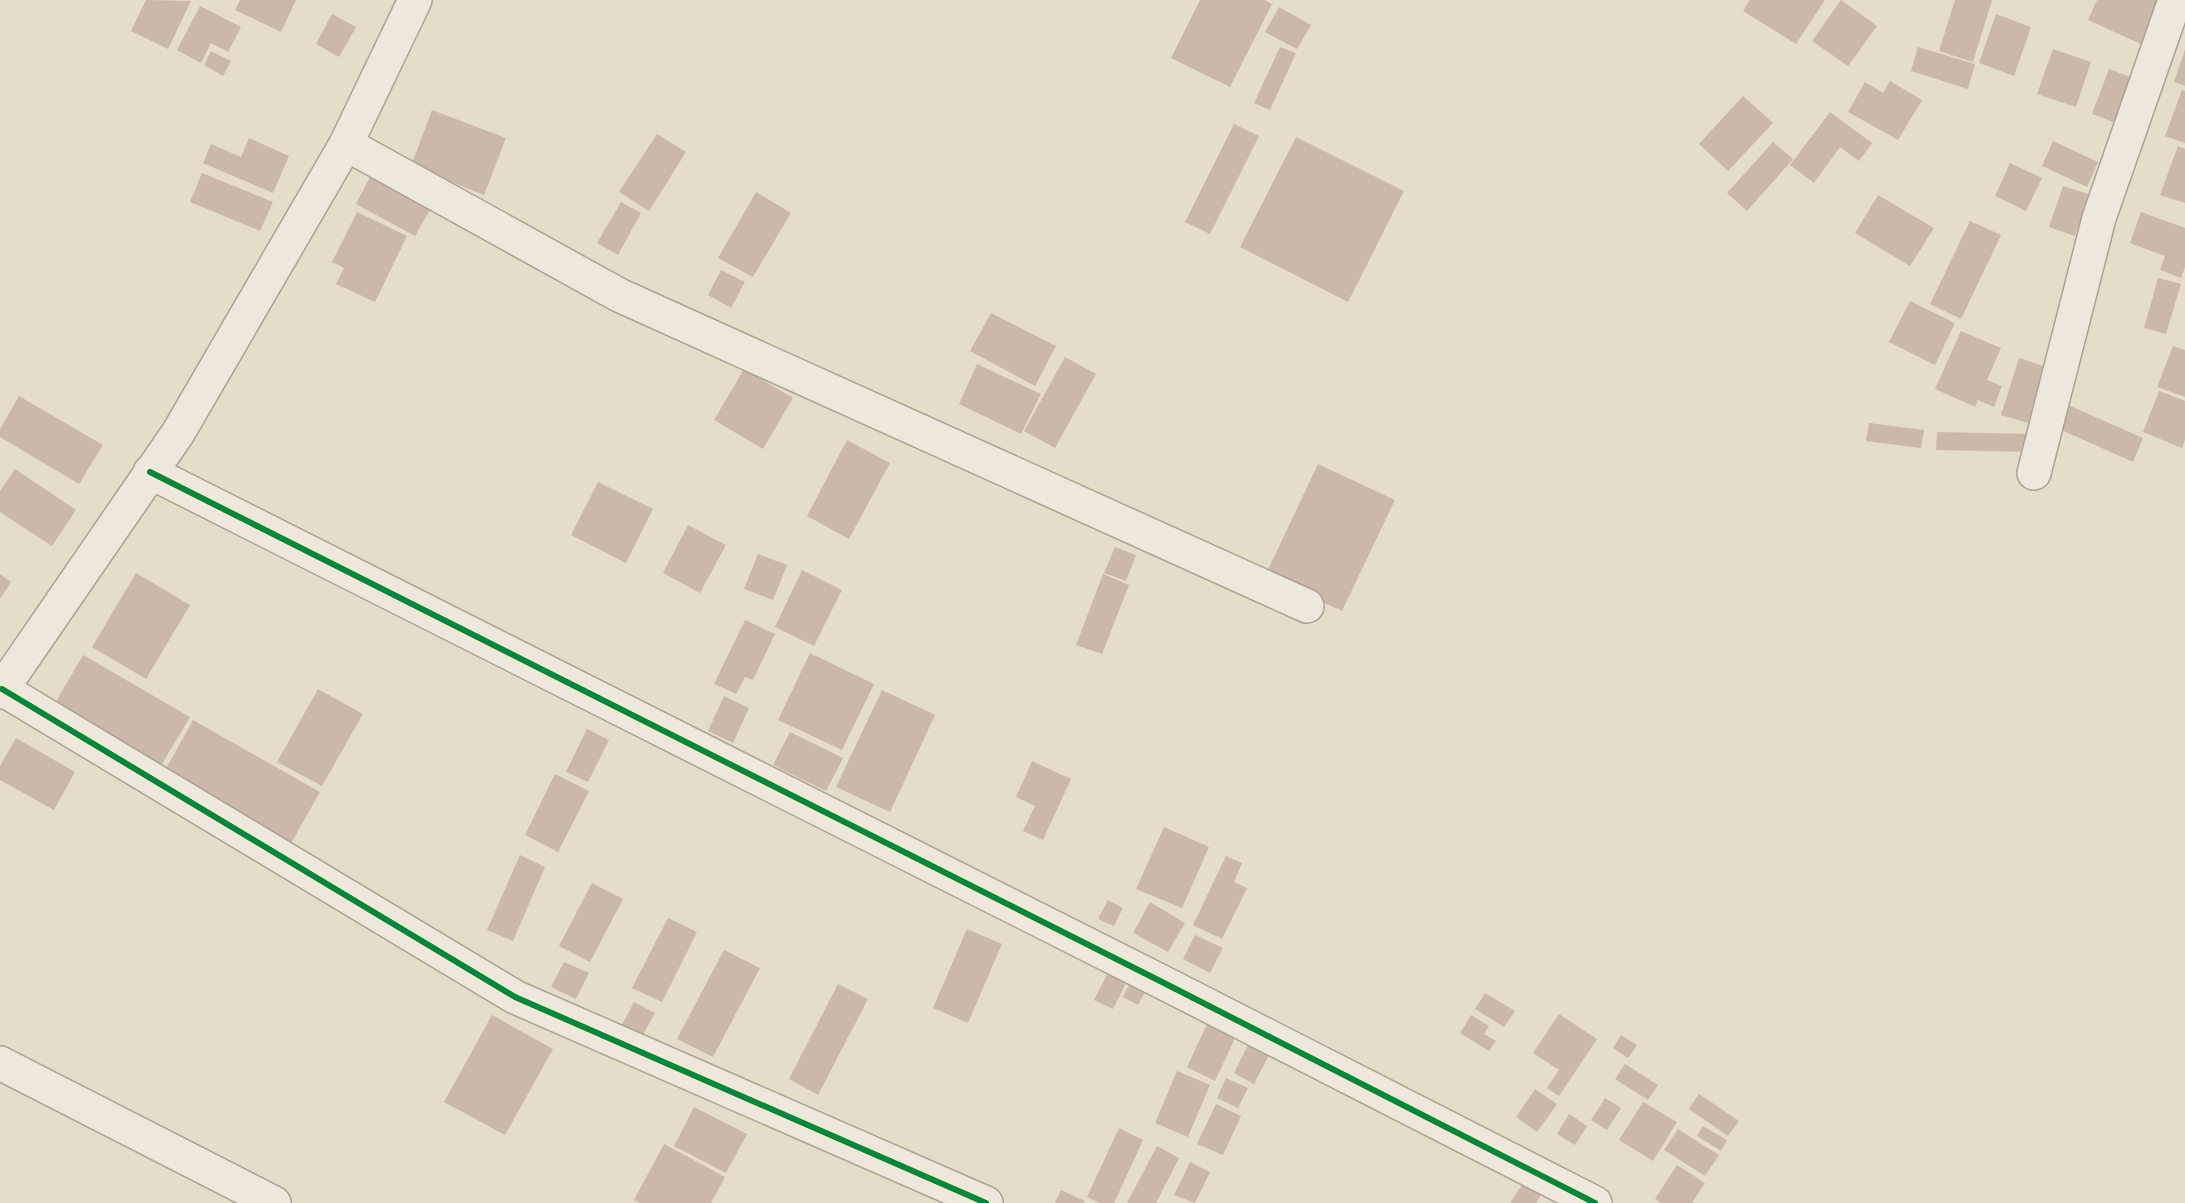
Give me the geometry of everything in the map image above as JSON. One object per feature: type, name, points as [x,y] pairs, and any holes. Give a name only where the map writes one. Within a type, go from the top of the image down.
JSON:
[{"type":"street","points":[[415,0],[346,144],[177,433],[4,676],[515,997],[986,1203]]},
{"type":"street","points":[[2034,473],[2099,218],[2175,0]]},
{"type":"street","points":[[346,144],[619,295],[1307,606]]},
{"type":"street","points":[[150,472],[1177,989],[1595,1203]]},
{"type":"street","points":[[0,1063],[274,1203]]},
{"type":"building","points":[[146,0],[191,1],[168,49],[131,31]]},
{"type":"building","points":[[240,0],[296,0],[281,32],[235,10]]},
{"type":"building","points":[[1200,0],[1264,0],[1272,4],[1230,87],[1171,58]]},
{"type":"building","points":[[1750,0],[1825,0],[1796,44],[1743,11]]},
{"type":"building","points":[[1841,0],[1877,26],[1848,66],[1812,41]]},
{"type":"building","points":[[1955,0],[1992,0],[1973,62],[1939,51]]},
{"type":"building","points":[[2097,0],[2164,0],[2143,45],[2088,20]]},
{"type":"building","points":[[200,6],[241,27],[228,52],[211,43],[201,63],[177,50]]},
{"type":"building","points":[[1279,7],[1311,25],[1297,49],[1265,32]]},
{"type":"building","points":[[332,14],[356,27],[339,57],[316,44]]},
{"type":"building","points":[[1996,14],[2031,27],[2014,76],[1979,63]]},
{"type":"building","points":[[1280,47],[1296,53],[1270,110],[1254,103]]},
{"type":"building","points":[[1918,47],[1975,64],[1968,89],[1911,71]]},
{"type":"building","points":[[2053,49],[2091,62],[2076,107],[2037,94]]},
{"type":"building","points":[[2185,49],[2185,86],[2174,82]]},
{"type":"building","points":[[211,51],[231,61],[223,76],[204,65]]},
{"type":"building","points":[[2109,69],[2133,78],[2116,123],[2092,114]]},
{"type":"building","points":[[1890,81],[1922,100],[1898,140],[1848,112],[1865,82],[1883,93]]},
{"type":"building","points":[[2182,90],[2185,91],[2185,143],[2165,136]]},
{"type":"building","points":[[1743,96],[1773,123],[1728,171],[1699,144]]},
{"type":"building","points":[[432,110],[506,138],[484,195],[411,166]]},
{"type":"building","points":[[1830,112],[1872,143],[1859,161],[1840,147],[1814,183],[1790,165]]},
{"type":"building","points":[[1234,124],[1259,136],[1210,234],[1185,222]]},
{"type":"building","points":[[657,134],[686,152],[649,211],[619,192]]},
{"type":"building","points":[[1296,137],[1404,191],[1348,302],[1240,247]]},
{"type":"building","points":[[249,138],[289,156],[273,193],[203,163],[211,144],[241,157]]},
{"type":"building","points":[[2053,141],[2098,162],[2087,187],[2042,166]]},
{"type":"building","points":[[1773,142],[1793,159],[1747,211],[1727,193]]},
{"type":"building","points":[[2178,146],[2185,149],[2185,203],[2160,195]]},
{"type":"building","points":[[2010,163],[2042,178],[2026,211],[1995,196]]},
{"type":"building","points":[[202,173],[273,202],[260,231],[190,202]]},
{"type":"building","points":[[370,177],[430,210],[415,236],[356,204]]},
{"type":"building","points":[[2063,186],[2088,194],[2075,236],[2049,227]]},
{"type":"building","points":[[756,192],[791,213],[753,277],[718,258]]},
{"type":"building","points":[[1878,195],[1934,228],[1910,266],[1855,233]]},
{"type":"building","points":[[621,202],[641,213],[618,255],[597,243]]},
{"type":"building","points":[[357,212],[407,236],[375,302],[336,284],[344,268],[332,262]]},
{"type":"building","points":[[2141,212],[2185,228],[2185,267],[2181,278],[2160,270],[2165,256],[2130,243]]},
{"type":"building","points":[[1970,221],[2001,235],[1961,319],[1930,304]]},
{"type":"building","points":[[721,270],[745,282],[731,308],[708,295]]},
{"type":"building","points":[[2158,278],[2181,284],[2166,334],[2144,328]]},
{"type":"building","points":[[1910,301],[1955,323],[1935,365],[1889,342]]},
{"type":"building","points":[[991,313],[1056,346],[1035,386],[970,351]]},
{"type":"building","points":[[1961,331],[2001,348],[1987,380],[2002,386],[1994,407],[1978,400],[1975,407],[1935,389]]},
{"type":"building","points":[[2173,346],[2185,350],[2185,397],[2157,387]]},
{"type":"building","points":[[1065,357],[1096,374],[1055,448],[1024,431]]},
{"type":"building","points":[[2019,358],[2046,367],[2028,423],[2001,415]]},
{"type":"building","points":[[977,364],[1041,394],[1021,434],[959,404]]},
{"type":"building","points":[[744,369],[793,398],[763,449],[714,420]]},
{"type":"building","points":[[2159,391],[2185,401],[2185,440],[2182,448],[2143,432]]},
{"type":"building","points":[[19,396],[103,445],[79,484],[0,437],[0,429]]},
{"type":"building","points":[[2068,405],[2143,438],[2133,462],[2057,428]]},
{"type":"building","points":[[1869,423],[1924,430],[1921,448],[1866,441]]},
{"type":"building","points":[[1937,432],[2028,434],[2028,452],[1936,450]]},
{"type":"building","points":[[847,440],[890,463],[849,539],[807,516]]},
{"type":"building","points":[[1318,464],[1395,500],[1342,611],[1265,576]]},
{"type":"building","points":[[15,469],[76,510],[52,546],[0,512],[0,491]]},
{"type":"building","points":[[598,482],[653,509],[626,563],[571,535]]},
{"type":"building","points":[[688,525],[726,545],[700,593],[663,573]]},
{"type":"building","points":[[1115,547],[1136,555],[1126,581],[1104,573]]},
{"type":"building","points":[[758,554],[787,565],[773,600],[744,589]]},
{"type":"building","points":[[802,570],[842,590],[814,646],[775,627]]},
{"type":"building","points":[[136,573],[190,605],[146,679],[92,647]]},
{"type":"building","points":[[0,574],[11,582],[0,599]]},
{"type":"building","points":[[1103,574],[1129,585],[1102,654],[1076,645]]},
{"type":"building","points":[[745,620],[775,634],[753,680],[745,677],[736,694],[714,684]]},
{"type":"building","points":[[810,653],[874,684],[842,750],[778,720]]},
{"type":"building","points":[[83,655],[190,717],[156,774],[50,712]]},
{"type":"building","points":[[318,689],[363,714],[322,786],[277,762]]},
{"type":"building","points":[[882,690],[935,715],[890,812],[836,787]]},
{"type":"building","points":[[724,696],[749,708],[733,743],[708,731]]},
{"type":"building","points":[[193,720],[320,792],[290,845],[163,774]]},
{"type":"building","points":[[587,729],[609,740],[588,782],[566,772]]},
{"type":"building","points":[[790,732],[843,758],[826,791],[773,765]]},
{"type":"building","points":[[16,738],[75,772],[54,810],[0,780],[0,766]]},
{"type":"building","points":[[1032,761],[1071,779],[1043,840],[1023,831],[1035,806],[1016,797]]},
{"type":"building","points":[[555,774],[589,791],[558,852],[525,835]]},
{"type":"building","points":[[1164,827],[1209,847],[1182,908],[1136,889]]},
{"type":"building","points":[[520,855],[545,867],[513,941],[487,930]]},
{"type":"building","points":[[1226,856],[1242,863],[1234,882],[1247,888],[1222,939],[1193,925]]},
{"type":"building","points":[[592,883],[623,899],[590,962],[559,946]]},
{"type":"building","points":[[1108,900],[1123,908],[1114,926],[1098,919]]},
{"type":"building","points":[[1150,902],[1185,923],[1168,952],[1133,933]]},
{"type":"building","points":[[668,918],[697,932],[662,1002],[632,988]]},
{"type":"building","points":[[967,929],[1002,944],[968,1023],[933,1008]]},
{"type":"building","points":[[1195,935],[1223,948],[1210,973],[1183,959]]},
{"type":"building","points":[[724,950],[760,968],[713,1057],[677,1039]]},
{"type":"building","points":[[564,962],[589,973],[576,999],[551,987]]},
{"type":"building","points":[[1109,971],[1127,981],[1113,1009],[1094,1000]]},
{"type":"building","points":[[1131,981],[1147,989],[1138,1005],[1123,997]]},
{"type":"building","points":[[838,984],[868,999],[818,1095],[789,1079]]},
{"type":"building","points":[[1485,993],[1515,1011],[1504,1027],[1475,1009]]},
{"type":"building","points":[[634,1002],[655,1013],[643,1035],[622,1025]]},
{"type":"building","points":[[1559,1014],[1597,1039],[1559,1096],[1547,1088],[1559,1070],[1533,1053]]},
{"type":"building","points":[[492,1015],[553,1049],[505,1135],[444,1102]]},
{"type":"building","points":[[1471,1015],[1489,1026],[1484,1034],[1496,1041],[1489,1051],[1460,1033]]},
{"type":"building","points":[[1209,1020],[1237,1034],[1215,1081],[1187,1067]]},
{"type":"building","points":[[1621,1035],[1637,1045],[1628,1058],[1613,1048]]},
{"type":"building","points":[[1249,1043],[1270,1053],[1254,1084],[1234,1073]]},
{"type":"building","points":[[1625,1064],[1658,1085],[1648,1100],[1615,1079]]},
{"type":"building","points":[[1177,1071],[1210,1085],[1188,1137],[1155,1123]]},
{"type":"building","points":[[1226,1078],[1248,1088],[1238,1108],[1217,1098]]},
{"type":"building","points":[[1535,1089],[1557,1104],[1537,1132],[1516,1117]]},
{"type":"building","points":[[1699,1094],[1739,1121],[1728,1136],[1689,1109]]},
{"type":"building","points":[[1605,1098],[1621,1108],[1607,1130],[1591,1120]]},
{"type":"building","points":[[1643,1102],[1677,1122],[1653,1161],[1619,1140]]},
{"type":"building","points":[[1216,1104],[1241,1116],[1223,1155],[1197,1144]]},
{"type":"building","points":[[694,1107],[747,1134],[726,1173],[674,1146]]},
{"type":"building","points":[[1569,1114],[1587,1126],[1575,1145],[1557,1134]]},
{"type":"building","points":[[1703,1126],[1727,1140],[1721,1151],[1697,1136]]},
{"type":"building","points":[[1119,1128],[1143,1140],[1114,1203],[1100,1203],[1087,1197]]},
{"type":"building","points":[[1678,1129],[1719,1155],[1705,1176],[1664,1150]]},
{"type":"building","points":[[664,1144],[725,1177],[711,1203],[640,1203],[634,1200]]},
{"type":"building","points":[[1157,1146],[1179,1158],[1156,1203],[1127,1203]]},
{"type":"building","points":[[1190,1162],[1210,1172],[1195,1203],[1174,1195]]},
{"type":"building","points":[[1677,1165],[1705,1183],[1692,1203],[1661,1203],[1655,1199]]},
{"type":"building","points":[[1525,1180],[1543,1191],[1536,1203],[1510,1203]]},
{"type":"building","points":[[1061,1190],[1085,1201],[1084,1203],[1055,1203]]},
{"type":"cycle path","points":[[150,472],[1595,1203]]},
{"type":"cycle path","points":[[2,689],[515,997],[986,1203]]}]
